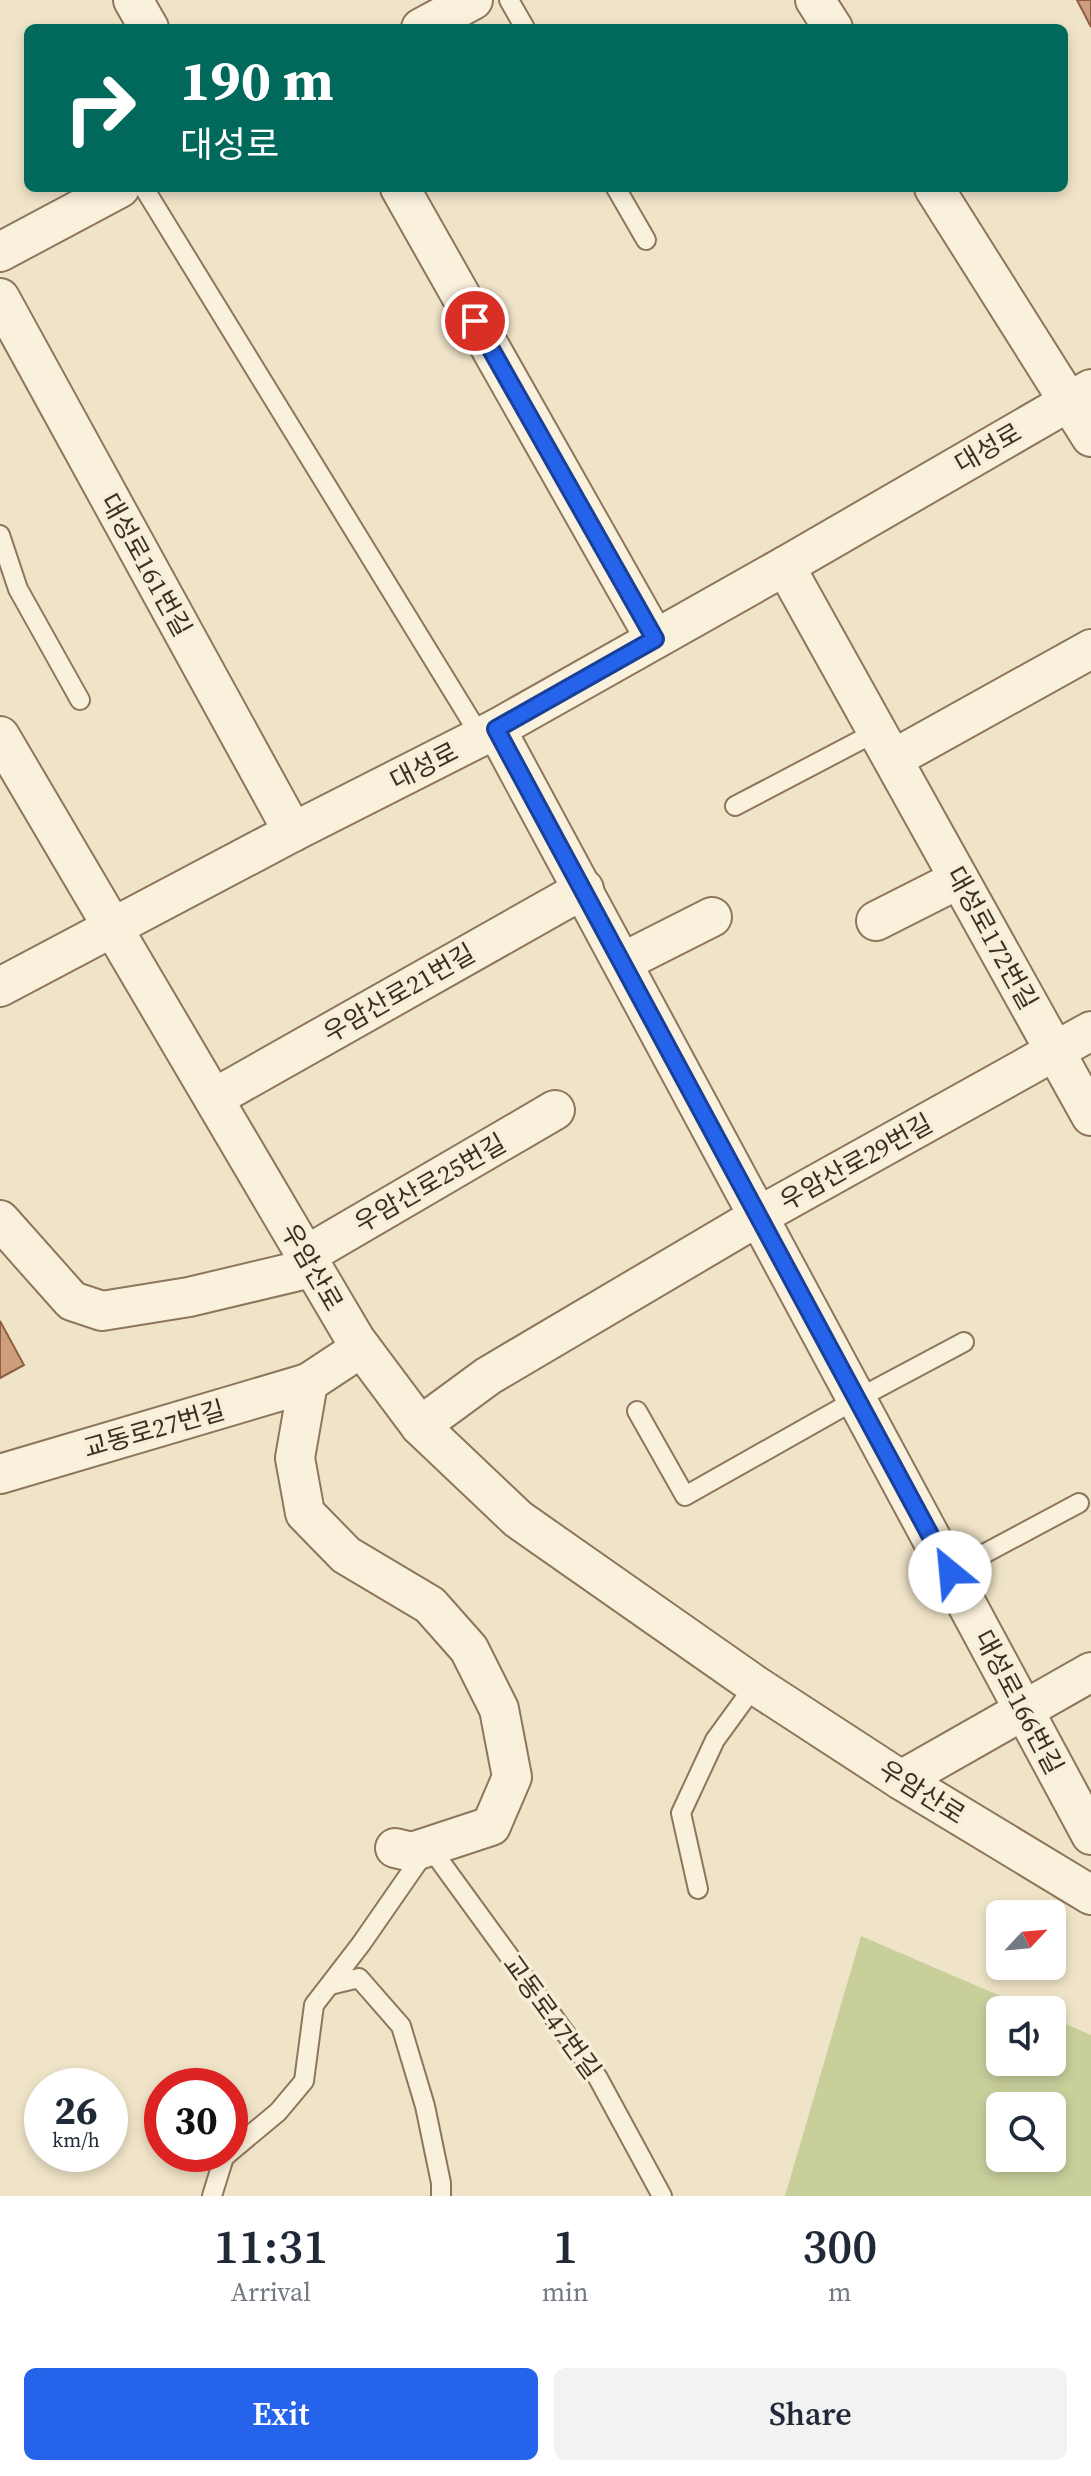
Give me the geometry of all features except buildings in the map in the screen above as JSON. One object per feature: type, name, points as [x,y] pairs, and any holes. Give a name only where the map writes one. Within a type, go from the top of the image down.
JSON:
[{"type":"street","points":[[133,0],[147,24]]},
{"type":"street","points":[[428,24],[473,0]]},
{"type":"street","points":[[815,0],[830,24]]},
{"type":"street","points":[[0,252],[112,192]]},
{"type":"street","points":[[402,192],[655,639]]},
{"type":"street","points":[[937,192],[1079,395],[1091,437]]},
{"type":"street","name":"대성로161번길","points":[[0,298],[293,832]]},
{"type":"street","name":"대성로","points":[[0,987],[488,733],[785,566],[1079,395]]},
{"type":"street","name":"대성로172번길","points":[[785,566],[1091,1116]]},
{"type":"street","points":[[885,745],[1091,649]]},
{"type":"street","name":"대성로166번길","points":[[488,733],[584,889],[1091,1835]]},
{"type":"street","name":"우암산로","points":[[0,736],[308,1262],[361,1348],[420,1426],[518,1519],[755,1685],[901,1780],[1091,1895]]},
{"type":"street","points":[[876,921],[959,879]]},
{"type":"street","name":"우암산로21번길","points":[[214,1098],[584,889]]},
{"type":"street","points":[[623,962],[712,917]]},
{"type":"street","name":"우암산로29번길","points":[[420,1426],[488,1376],[759,1216],[1091,1031]]},
{"type":"street","name":"우암산로25번길","points":[[308,1262],[555,1110]]},
{"type":"street","points":[[0,1220],[72,1301],[102,1311],[189,1297],[308,1262]]},
{"type":"street","points":[[361,1348],[308,1383],[295,1458],[305,1513],[346,1555],[430,1605],[469,1649],[499,1709],[512,1777],[491,1826],[412,1847]]},
{"type":"street","name":"교동로27번길","points":[[0,1474],[308,1383]]},
{"type":"street","points":[[901,1780],[1091,1672]]},
{"type":"lane","points":[[509,0],[523,24]]},
{"type":"lane","points":[[147,192],[488,733]]},
{"type":"lane","points":[[618,192],[646,240]]},
{"type":"lane","points":[[0,535],[18,589],[80,700]]},
{"type":"lane","points":[[735,806],[885,745]]},
{"type":"lane","points":[[637,1411],[685,1496],[964,1342]]},
{"type":"lane","points":[[950,1572],[1079,1503]]},
{"type":"lane","points":[[698,1889],[681,1813],[715,1740],[755,1685]]},
{"type":"lane","points":[[248,2137],[278,2112],[304,2081],[314,2005],[330,1985],[412,1847]]},
{"type":"lane","name":"교동로47번길","points":[[412,1847],[598,2078],[662,2196]]},
{"type":"lane","points":[[330,1985],[359,1978],[401,2026],[425,2106],[441,2196]]},
{"type":"lane","points":[[212,2196],[219,2172]]},
{"type":"green space","points":[[861,1936],[1000,1996],[986,1996],[986,2076],[1066,2076],[1066,2024],[1091,2035],[1091,2196],[785,2196]]},
{"type":"route","points":[[475,321],[655,639],[496,729],[950,1572]]}]
